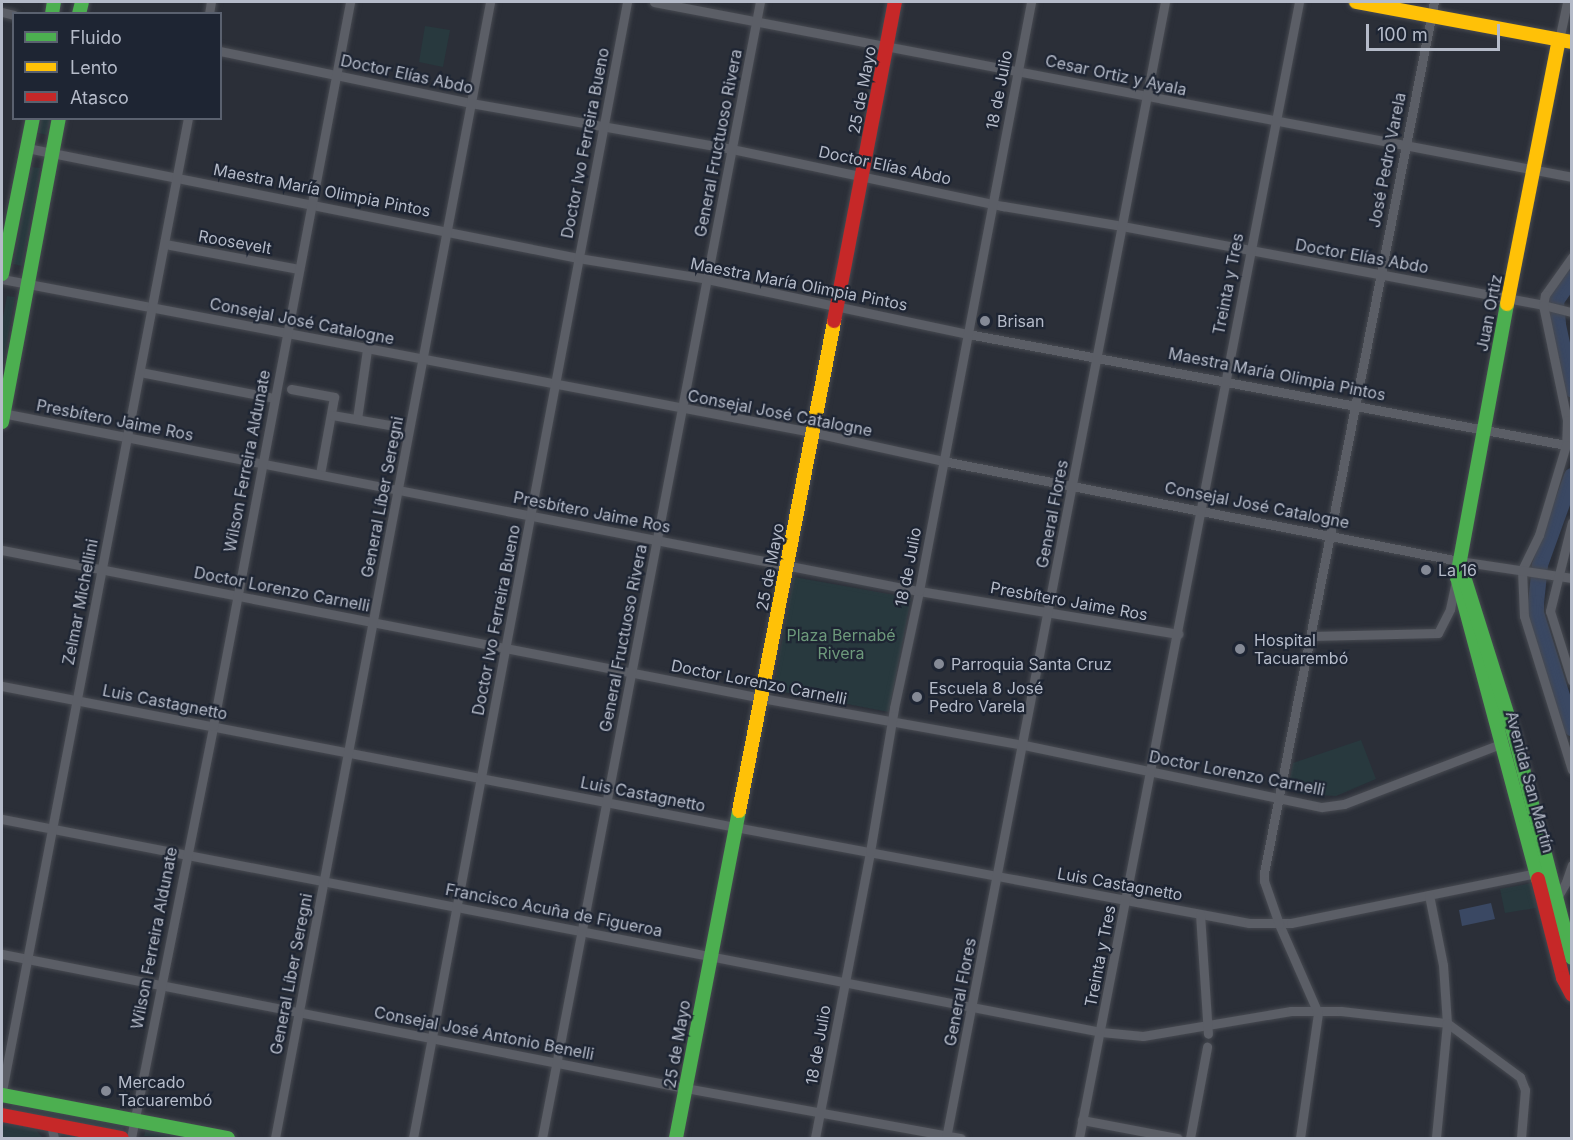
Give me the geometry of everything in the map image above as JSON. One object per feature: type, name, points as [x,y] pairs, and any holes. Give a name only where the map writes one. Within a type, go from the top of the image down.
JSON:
[{"type":"street","name":"Wilson Ferreira Aldunate","points":[[131,1138],[185,855],[213,726],[350,2]]},
{"type":"street","name":"General Líber Seregni","points":[[275,1138],[490,2]]},
{"type":"street","name":"Doctor Ivo Ferreira Bueno","points":[[413,1138],[627,2]]},
{"type":"street","name":"Cesar Ortiz y Ayala","points":[[654,2],[1572,177]]},
{"type":"street","name":"General Fructuoso Rivera","points":[[542,1138],[760,2]]},
{"type":"street","name":"25 de Mayo","points":[[676,1138],[709,955],[762,698],[896,2]]},
{"type":"street","name":"18 de Julio","points":[[815,1138],[870,852],[892,722],[1031,2]]},
{"type":"street","name":"General Flores","points":[[947,1137],[1165,2]]},
{"type":"street","name":"Treinta y Tres","points":[[1079,1138],[1299,2]]},
{"type":"street","points":[[1356,2],[1565,41]]},
{"type":"street","name":"José Pedro Varela","points":[[1318,1013],[1279,924],[1264,881],[1404,146],[1434,2]]},
{"type":"street","name":"Juan Ortiz","points":[[1311,636],[1431,635],[1442,630],[1457,577],[1483,429],[1534,171],[1565,41],[1567,2]]},
{"type":"street","name":"Doctor Elías Abdo","points":[[222,51],[471,103],[732,149],[993,204],[1122,225],[1570,312]]},
{"type":"street","points":[[2,274],[33,120]]},
{"type":"street","points":[[2,416],[59,120]]},
{"type":"street","name":"Zelmar Michellini","points":[[2,1093],[188,120]]},
{"type":"street","name":"Maestra María Olimpia Pintos","points":[[27,148],[312,203],[578,258],[707,279],[968,334],[1566,444]]},
{"type":"street","name":"Roosevelt","points":[[165,244],[299,269]]},
{"type":"street","points":[[1572,257],[1545,295],[1567,420],[1566,444],[1539,535],[1524,570],[1524,616],[1572,770]]},
{"type":"street","name":"Consejal José Catalogne","points":[[2,279],[367,350],[812,432],[943,461],[1459,561],[1572,578]]},
{"type":"street","points":[[1570,312],[1572,303]]},
{"type":"street","points":[[357,420],[367,350]]},
{"type":"street","points":[[140,372],[274,398]]},
{"type":"street","points":[[291,389],[334,397],[320,474]]},
{"type":"street","points":[[332,415],[395,426]]},
{"type":"street","name":"Presbítero Jaime Ros","points":[[2,416],[126,436],[919,591],[1178,634]]},
{"type":"street","points":[[1572,522],[1555,575],[1550,611],[1572,681]]},
{"type":"street","name":"Doctor Lorenzo Carnelli","points":[[2,550],[762,698],[1024,745],[1322,807],[1334,806],[1503,743]]},
{"type":"street","name":"Avenida San Martín","points":[[1459,561],[1470,588],[1512,728],[1558,896],[1572,958]]},
{"type":"street","name":"Avenida San Martín","points":[[1457,577],[1503,743],[1563,978],[1572,994]]},
{"type":"street","name":"Luis Castagnetto","points":[[2,686],[1126,901],[1249,922],[1279,924],[1551,870]]},
{"type":"street","name":"Francisco Acuña de Figueroa","points":[[2,819],[1101,1032],[1143,1036],[1208,1030],[1291,1011],[1318,1013],[1341,1011],[1447,1023]]},
{"type":"street","points":[[1544,899],[1558,896],[1572,865]]},
{"type":"street","points":[[1429,895],[1443,965],[1447,1023],[1436,1138]]},
{"type":"street","points":[[1200,914],[1208,1030]]},
{"type":"street","name":"Consejal José Antonio Benelli","points":[[2,954],[820,1114],[961,1138]]},
{"type":"street","points":[[1300,1138],[1318,1013]]},
{"type":"street","points":[[1447,1023],[1520,1077],[1525,1090],[1521,1138]]},
{"type":"street","points":[[1190,1138],[1207,1047]]},
{"type":"street","points":[[2,1093],[202,1136],[228,1138]]},
{"type":"street","points":[[2,1115],[52,1132],[122,1138]]},
{"type":"street","points":[[1082,1120],[1177,1138]]},
{"type":"green space","points":[[425,26],[450,30],[443,67],[419,62]]},
{"type":"green space","points":[[41,120],[50,120],[47,135],[38,133]]},
{"type":"green space","points":[[31,167],[40,168],[22,266],[13,264]]},
{"type":"green space","points":[[7,296],[15,297],[2,369],[2,322]]},
{"type":"green space","name":"Plaza Bernabé Rivera","points":[[794,577],[911,598],[889,712],[773,690]]},
{"type":"green space","points":[[1361,740],[1376,779],[1336,796],[1302,794],[1288,788],[1293,763]]},
{"type":"green space","points":[[1532,883],[1536,908],[1505,913],[1500,889]]},
{"type":"green space","points":[[12,1104],[124,1126],[123,1132],[10,1110]]},
{"type":"green space","points":[[2,1124],[36,1130],[43,1138],[2,1138]]},
{"type":"green space","points":[[146,1129],[190,1138],[144,1136]]},
{"type":"water","points":[[1491,903],[1495,919],[1462,926],[1459,910]]},
{"type":"waterway","points":[[1572,278],[1556,301],[1558,325],[1572,390]]},
{"type":"waterway","points":[[1572,476],[1540,565],[1536,603],[1536,613],[1572,728]]},
{"type":"traffic: fast","points":[[52,12],[54,2]]},
{"type":"traffic: fast","points":[[80,12],[82,2]]},
{"type":"traffic: fast","points":[[2,274],[33,120]]},
{"type":"traffic: fast","points":[[2,422],[59,120]]},
{"type":"traffic: fast","points":[[1507,304],[1457,577],[1538,879]]},
{"type":"traffic: fast","points":[[1461,567],[1515,738],[1572,958]]},
{"type":"traffic: fast","points":[[676,1138],[739,811]]},
{"type":"traffic: fast","points":[[2,1095],[228,1138]]},
{"type":"traffic: slow","points":[[1356,2],[1572,42]]},
{"type":"traffic: slow","points":[[1507,304],[1559,40]]},
{"type":"traffic: slow","points":[[739,811],[834,321]]},
{"type":"traffic: jam","points":[[834,321],[895,2]]},
{"type":"traffic: jam","points":[[1538,879],[1563,978],[1572,995]]},
{"type":"traffic: jam","points":[[2,1115],[122,1138]]},
{"type":"place","name":"Brisan","points":[[985,321]]},
{"type":"place","name":"La 16","points":[[1426,570]]},
{"type":"place","name":"Hospital Tacuarembó","points":[[1240,649]]},
{"type":"place","name":"Parroquia Santa Cruz","points":[[939,664]]},
{"type":"place","name":"Escuela 8 José Pedro Varela","points":[[917,697]]},
{"type":"place","name":"Mercado Tacuarembó","points":[[106,1091]]}]
